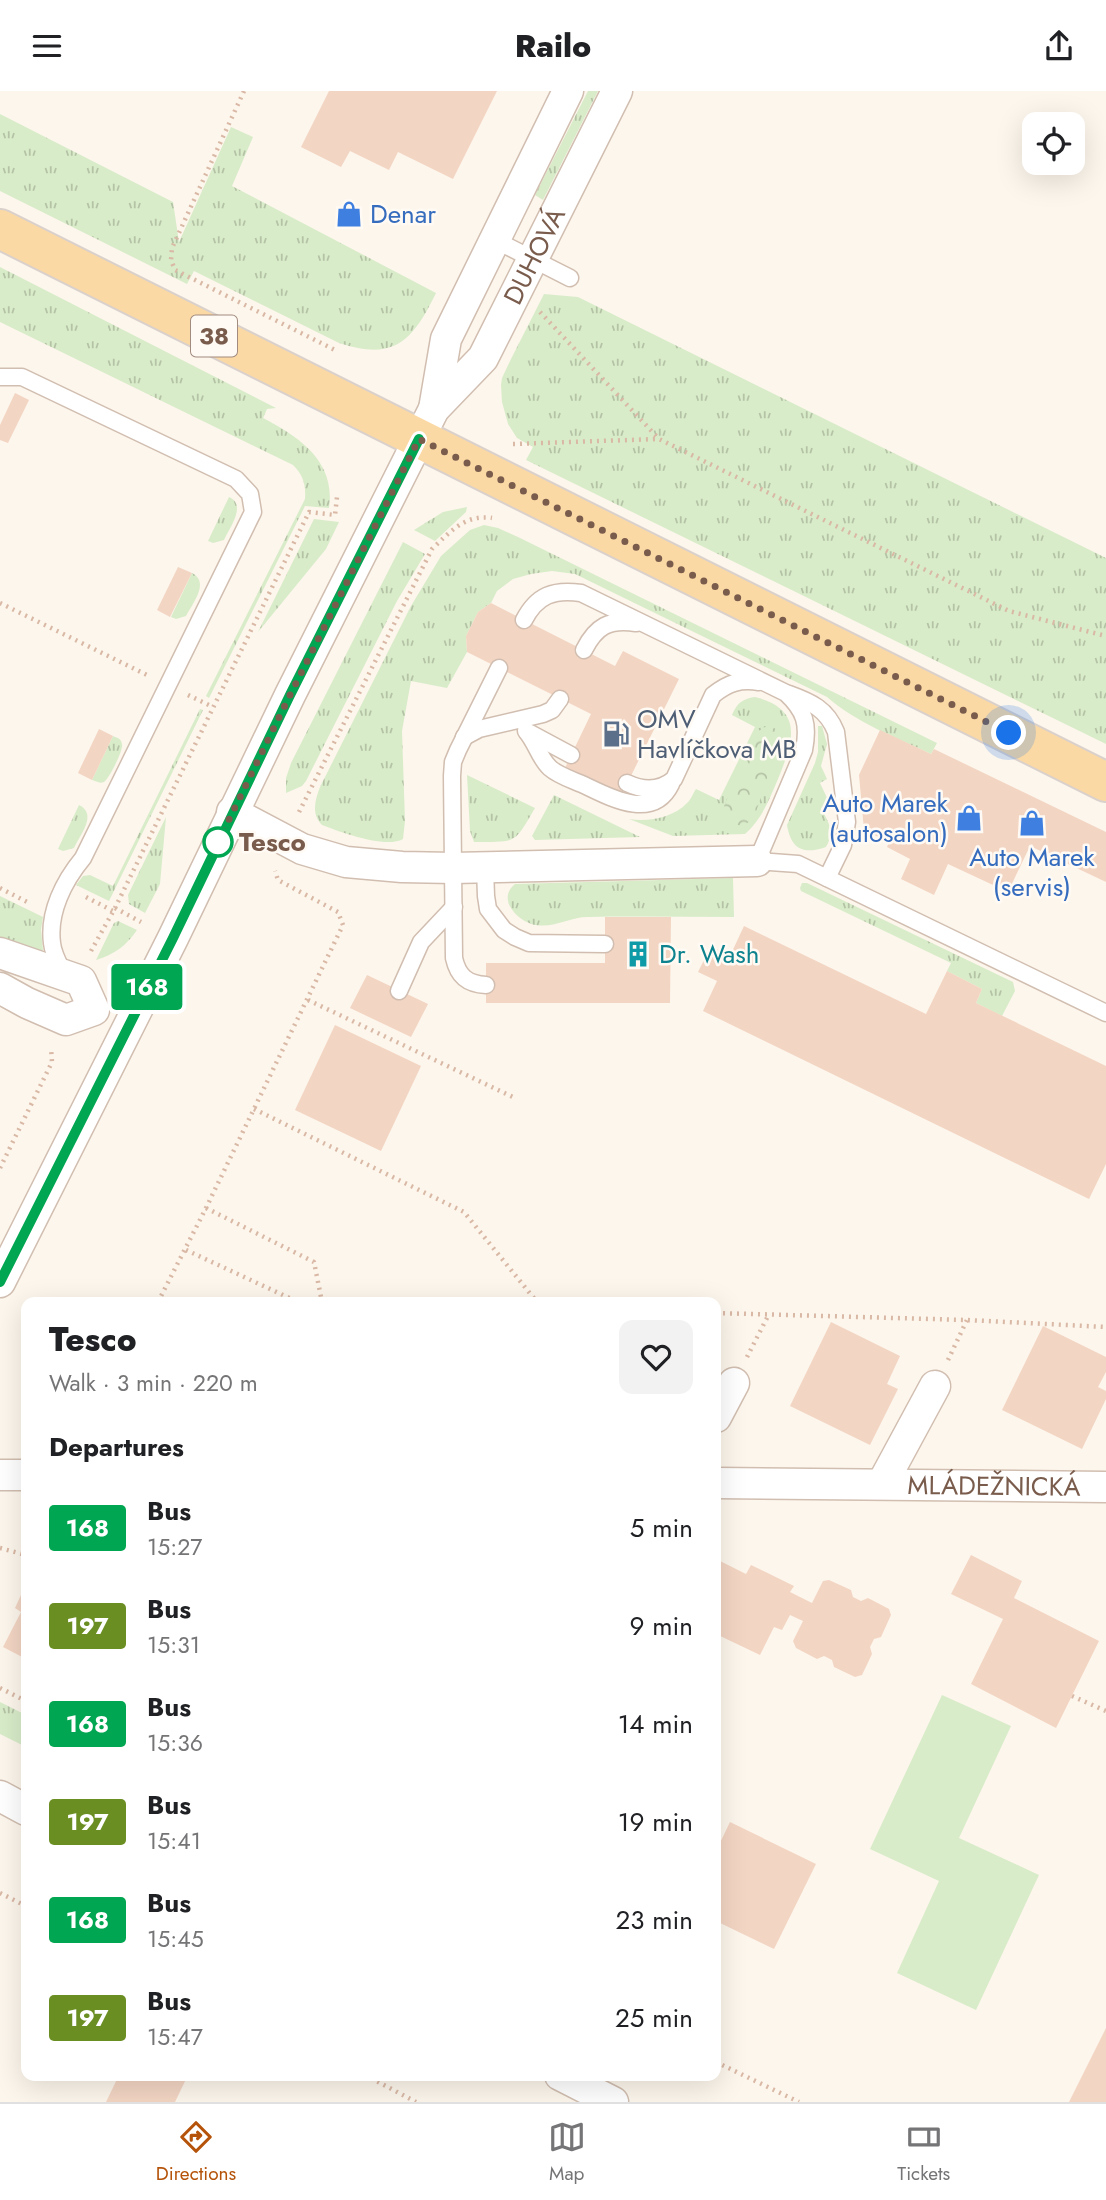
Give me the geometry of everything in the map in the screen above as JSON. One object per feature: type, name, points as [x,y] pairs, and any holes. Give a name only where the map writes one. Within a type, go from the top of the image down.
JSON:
[{"type":"main road","name":"38","points":[[0,229],[427,424],[1106,782]]},
{"type":"street","name":"DUHOVÁ","points":[[427,424],[446,339],[568,91]]},
{"type":"street","name":"DUHOVÁ","points":[[427,424],[483,358],[617,91]]},
{"type":"street","points":[[0,1282],[111,1018],[173,938],[232,812],[427,424]]},
{"type":"street","points":[[232,812],[302,849],[346,862],[453,869],[757,861]]},
{"type":"street","points":[[0,953],[82,981],[111,1018]]},
{"type":"street","points":[[0,988],[66,1020],[111,1018]]},
{"type":"street","points":[[721,1408],[734,1383]]},
{"type":"street","name":"MLÁDEŽNICKÁ","points":[[882,1484],[935,1386]]},
{"type":"street","points":[[0,1475],[21,1475]]},
{"type":"street","name":"MLÁDEŽNICKÁ","points":[[721,1483],[1106,1487]]},
{"type":"street","points":[[0,1796],[21,1806]]},
{"type":"street","points":[[572,2081],[613,2102]]},
{"type":"lane","points":[[495,240],[570,278]]},
{"type":"lane","points":[[0,377],[22,377],[236,479],[250,493],[253,512],[83,858],[71,872],[56,904],[52,944],[64,974]]},
{"type":"lane","points":[[524,620],[531,606],[542,598],[569,591],[581,593],[821,709],[831,719],[836,732],[847,822],[843,845],[827,878]]},
{"type":"lane","points":[[584,650],[591,635],[601,627],[611,623],[645,624]]},
{"type":"lane","points":[[486,985],[474,984],[464,979],[457,970],[454,958],[453,762],[499,668]]},
{"type":"lane","points":[[526,731],[533,739],[542,759],[552,770],[617,801],[639,804],[658,800],[667,793],[713,695],[735,681],[765,683]]},
{"type":"lane","points":[[786,693],[798,705],[807,734],[804,750],[757,861],[798,864],[1106,1013]]},
{"type":"lane","points":[[464,737],[479,729],[543,714],[552,710],[560,699]]},
{"type":"lane","points":[[500,724],[515,726],[571,755]]},
{"type":"lane","points":[[627,783],[646,789],[667,785],[674,779]]},
{"type":"lane","points":[[485,868],[488,909],[504,930],[515,937],[529,943],[606,944]]},
{"type":"lane","points":[[399,991],[421,942],[454,907]]},
{"type":"path","points":[[244,91],[172,248],[171,260],[175,270],[335,350]]},
{"type":"path","points":[[536,307],[659,439],[1009,611],[1106,636]]},
{"type":"path","points":[[511,444],[659,439]]},
{"type":"path","points":[[87,953],[95,946],[309,512],[335,515],[337,497]]},
{"type":"path","points":[[161,1297],[343,925],[338,912],[278,880],[274,868],[432,549],[457,526],[480,516]]},
{"type":"path","points":[[0,603],[156,679]]},
{"type":"path","points":[[181,692],[213,708]]},
{"type":"path","points":[[0,888],[37,907]]},
{"type":"path","points":[[114,908],[141,922]]},
{"type":"path","points":[[308,1000],[515,1098]]},
{"type":"path","points":[[0,1168],[52,1062],[51,1045]]},
{"type":"path","points":[[254,1109],[464,1212],[533,1297]]},
{"type":"path","points":[[206,1208],[314,1262],[322,1297]]},
{"type":"path","points":[[186,1250],[287,1297]]},
{"type":"path","points":[[721,1313],[1106,1327]]},
{"type":"path","points":[[734,1383],[769,1314]]},
{"type":"path","points":[[935,1386],[967,1320]]},
{"type":"path","points":[[0,1548],[21,1554]]},
{"type":"path","points":[[0,1688],[21,1698]]},
{"type":"path","points":[[1072,1696],[1106,1711]]},
{"type":"path","points":[[0,1893],[21,1904]]},
{"type":"path","points":[[721,2064],[799,2102]]},
{"type":"path","points":[[376,2081],[416,2102]]},
{"type":"green space","points":[[588,91],[598,91],[543,200],[535,195]]},
{"type":"green space","points":[[0,114],[173,202],[179,242],[231,127],[253,137],[232,186],[436,293],[409,335],[388,348],[374,350],[339,343],[194,271],[187,284],[0,191]]},
{"type":"green space","points":[[0,267],[276,408],[267,409],[263,418],[302,442],[321,464],[330,491],[329,508],[305,506],[209,698],[206,696],[305,499],[301,476],[293,465],[0,322]]},
{"type":"green space","points":[[544,294],[578,297],[1106,558],[1106,744],[526,460],[533,447],[517,438],[508,424],[501,385]]},
{"type":"green space","points":[[229,497],[237,505],[233,523],[224,540],[213,543],[208,541]]},
{"type":"green space","points":[[467,507],[466,512],[435,541],[414,530],[443,512]]},
{"type":"green space","points":[[314,519],[339,522],[326,549],[258,632]]},
{"type":"green space","points":[[484,525],[518,537],[937,743],[931,754],[864,722],[827,697],[575,574],[552,571],[513,579],[497,591],[491,603],[478,612],[466,636],[467,652],[447,688],[411,681],[402,731],[405,821],[403,839],[395,842],[375,841],[322,825],[315,812],[320,787],[411,606],[441,556],[470,530]]},
{"type":"green space","points":[[403,542],[425,554],[397,601],[306,781],[302,786],[286,793],[286,778],[291,763]]},
{"type":"green space","points":[[192,573],[200,582],[196,599],[186,616],[176,619],[171,617]]},
{"type":"green space","points":[[755,697],[782,710],[791,729],[788,752],[768,802],[761,816],[745,834],[673,836],[629,819],[652,819],[675,812],[688,802],[696,789],[719,800],[755,727],[732,715],[740,702]]},
{"type":"green space","points":[[200,709],[203,710],[109,901],[76,885],[83,876],[90,875],[113,886]]},
{"type":"green space","points":[[818,726],[822,726],[827,744],[821,766],[827,779],[820,783],[830,804],[821,808],[828,823],[830,837],[826,847],[805,850],[795,845],[787,825],[815,763],[818,752]]},
{"type":"green space","points":[[765,727],[773,727],[779,732],[780,739],[756,812],[743,826],[728,823],[722,815],[725,803],[757,732]]},
{"type":"green space","points":[[113,736],[120,739],[121,752],[109,775],[104,782],[99,783],[92,780]]},
{"type":"green space","points":[[467,775],[535,808],[512,839],[474,842],[470,831]]},
{"type":"green space","points":[[554,795],[640,837],[535,840],[532,836]]},
{"type":"green space","points":[[79,805],[87,814],[83,831],[74,848],[63,851],[58,849]]},
{"type":"green space","points":[[166,817],[160,884],[145,913],[129,904],[128,895]]},
{"type":"green space","points":[[733,878],[734,917],[588,917],[550,925],[536,925],[516,915],[508,896],[515,884]]},
{"type":"green space","points":[[802,883],[807,883],[1013,982],[1015,991],[1002,1016],[976,1003],[982,989],[947,971],[951,963],[801,891]]},
{"type":"green space","points":[[0,896],[43,917],[41,952],[0,938]]},
{"type":"green space","points":[[118,921],[137,930],[119,949],[96,960],[114,923]]},
{"type":"green space","points":[[942,1695],[1011,1726],[959,1838],[1039,1875],[976,2010],[897,1973],[939,1881],[870,1849]]},
{"type":"green space","points":[[0,1702],[21,1712],[21,1744],[0,1734]]},
{"type":"building","points":[[329,91],[497,91],[453,179],[398,152],[389,170],[350,151],[341,167],[301,147]]},
{"type":"building","points":[[15,393],[29,400],[8,443],[0,440],[0,425]]},
{"type":"building","points":[[178,567],[192,573],[170,617],[157,610]]},
{"type":"building","points":[[491,603],[615,666],[623,651],[679,679],[621,796],[565,768],[591,714],[467,652],[466,636],[478,612]]},
{"type":"building","points":[[99,729],[113,736],[92,780],[78,773]]},
{"type":"building","name":"Auto Marek (autosalon)","points":[[880,730],[931,754],[934,749],[1106,832],[1106,882],[1030,846],[1008,892],[948,864],[934,895],[901,879],[910,859],[887,847],[889,842],[864,830],[859,775]]},
{"type":"building","name":"Dr. Wash","points":[[605,917],[671,917],[670,1003],[486,1003],[486,963],[605,963]]},
{"type":"building","points":[[744,926],[926,1014],[947,971],[982,989],[976,1003],[1106,1066],[1106,1164],[1089,1199],[703,1011],[717,981],[698,972],[711,946],[730,956]]},
{"type":"building","points":[[367,975],[428,1004],[411,1037],[350,1008]]},
{"type":"building","points":[[335,1025],[421,1066],[381,1151],[295,1110]]},
{"type":"building","points":[[831,1322],[900,1356],[887,1384],[898,1389],[870,1445],[790,1406]]},
{"type":"building","points":[[1043,1326],[1106,1357],[1106,1372],[1098,1387],[1106,1391],[1106,1399],[1082,1449],[1002,1410]]},
{"type":"building","points":[[971,1555],[1022,1581],[1014,1598],[1099,1641],[1056,1728],[971,1684],[1003,1619],[951,1594]]},
{"type":"building","points":[[721,1562],[746,1574],[751,1565],[794,1586],[790,1592],[812,1603],[823,1581],[829,1580],[851,1590],[853,1597],[861,1601],[868,1598],[889,1609],[891,1615],[881,1637],[874,1639],[870,1647],[872,1654],[862,1675],[855,1677],[834,1667],[832,1660],[824,1656],[817,1659],[796,1648],[793,1641],[803,1621],[790,1615],[782,1630],[774,1627],[760,1655],[721,1636]]},
{"type":"building","points":[[21,1595],[21,1612],[15,1608]]},
{"type":"building","points":[[21,1612],[21,1656],[3,1647]]},
{"type":"building","points":[[730,1822],[816,1864],[774,1949],[721,1923],[721,1841]]},
{"type":"building","points":[[1106,2028],[1106,2102],[1069,2102]]},
{"type":"building","points":[[116,2081],[185,2081],[175,2102],[106,2102]]},
{"type":"bus line","name":"168","points":[[0,1282],[419,439]]},
{"type":"place","name":"Denar","points":[[349,214]]},
{"type":"place","name":"OMV Havlíčkova MB","points":[[616,734]]},
{"type":"place","name":"Auto Marek (autosalon)","points":[[969,818]]},
{"type":"place","name":"Auto Marek (servis)","points":[[1032,823]]},
{"type":"place","name":"Tesco","points":[[218,842]]},
{"type":"place","name":"Dr. Wash","points":[[638,954]]},
{"type":"route","points":[[218,842],[419,439],[1009,733]]}]
